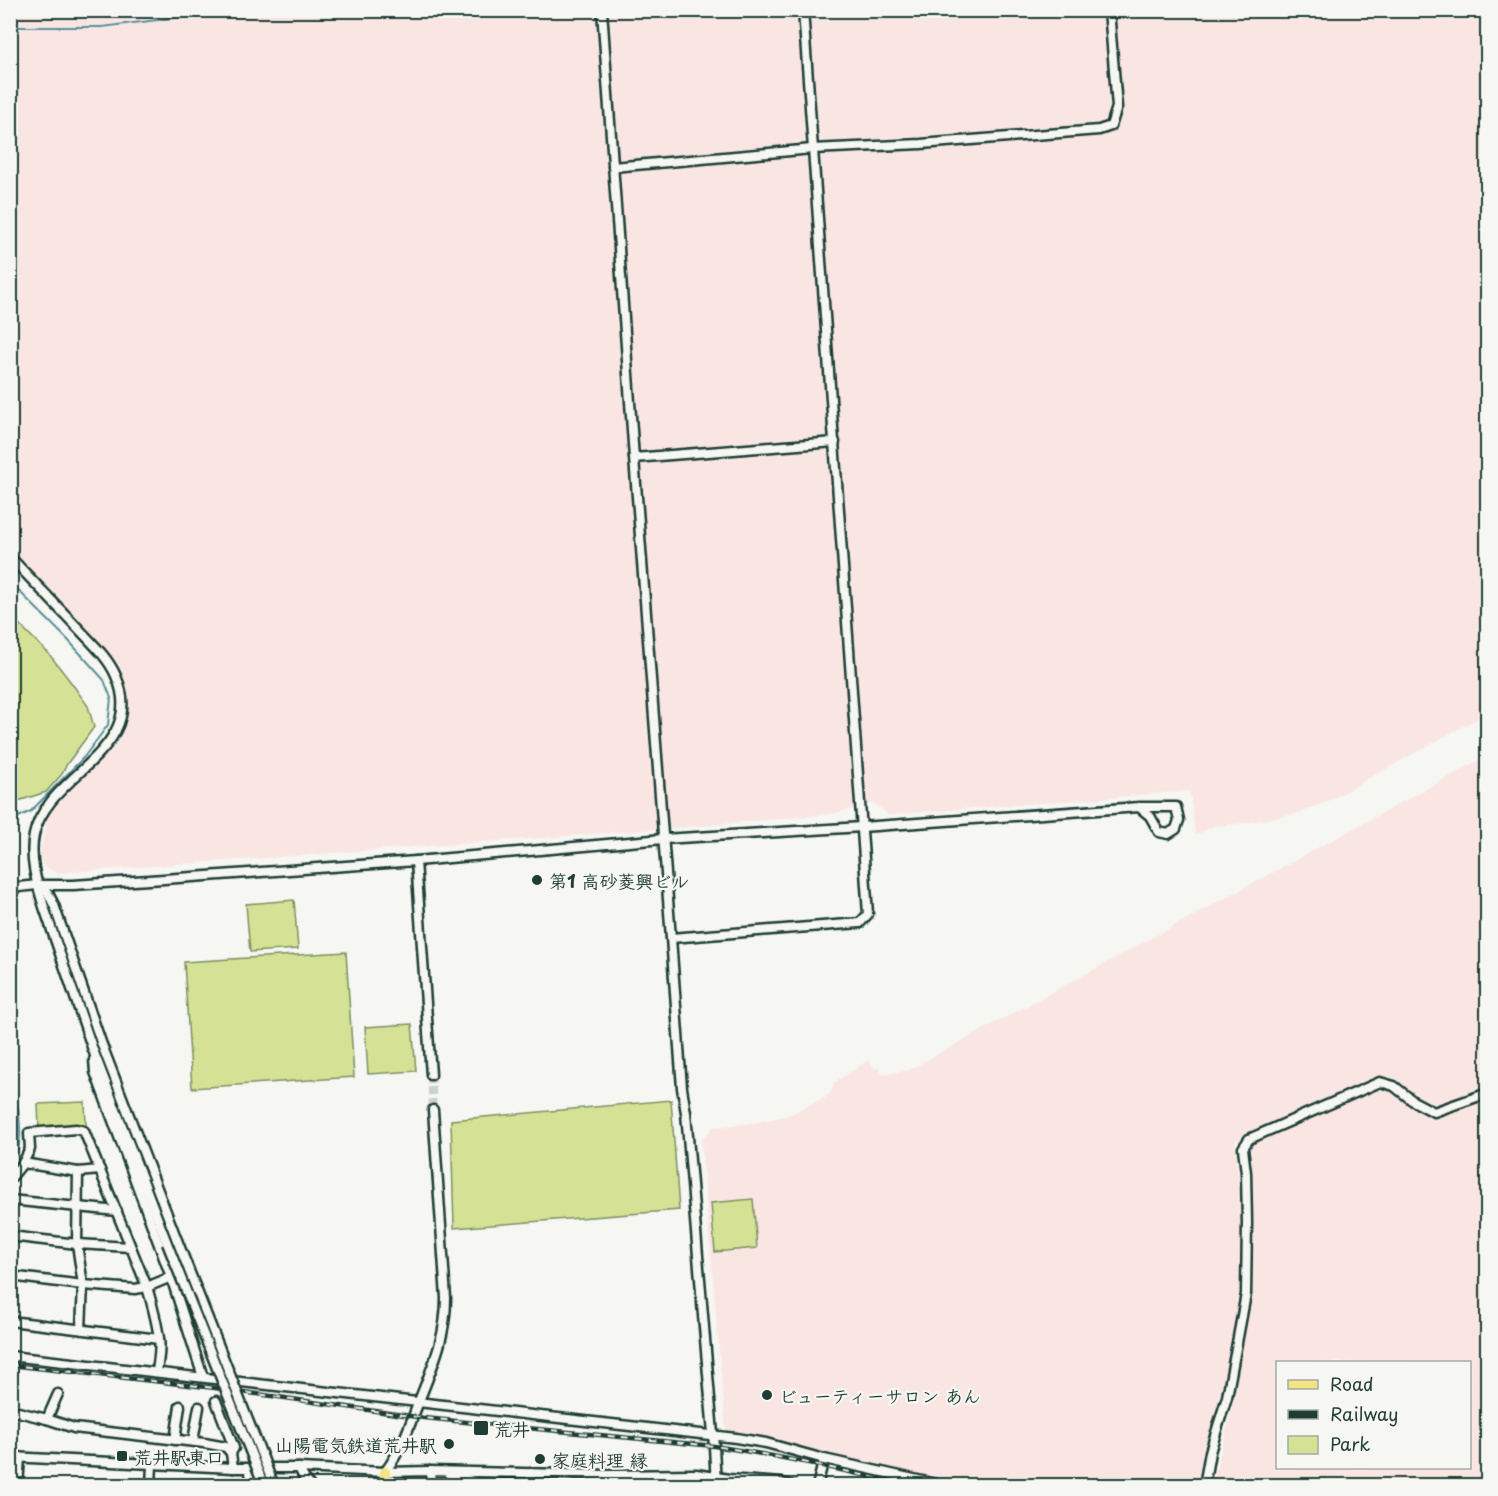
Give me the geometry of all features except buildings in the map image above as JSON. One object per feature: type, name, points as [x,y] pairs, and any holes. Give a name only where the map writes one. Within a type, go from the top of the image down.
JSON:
[{"type":"main road","points":[[385,1472],[385,1485]]},
{"type":"street","points":[[602,10],[682,1088],[687,1113],[715,1454],[715,1481]]},
{"type":"street","points":[[672,938],[860,923],[868,914],[803,10]]},
{"type":"street","points":[[613,167],[812,149],[921,144],[1099,130],[1111,126],[1117,107],[1109,10]]},
{"type":"street","points":[[634,458],[835,442]]},
{"type":"street","points":[[10,557],[87,637],[110,664],[117,677],[123,702],[119,724],[110,740],[45,809],[38,822],[33,850],[37,885],[93,1050],[264,1485]]},
{"type":"street","points":[[10,888],[416,861],[663,840],[1139,807],[1176,807],[1179,820],[1176,829],[1168,834],[1159,832],[1150,816],[1139,807]]},
{"type":"street","points":[[416,861],[431,1075]]},
{"type":"street","points":[[37,885],[48,893],[54,905],[102,1045],[274,1485]]},
{"type":"street","points":[[93,1050],[95,1072],[171,1277],[203,1377]]},
{"type":"street","points":[[1204,1485],[1210,1452],[1227,1397],[1246,1294],[1246,1173],[1243,1148],[1249,1139],[1380,1082],[1394,1086],[1413,1101],[1434,1112],[1488,1093]]},
{"type":"street","points":[[385,1472],[393,1461],[438,1351],[446,1316],[433,1110]]},
{"type":"street","points":[[10,1179],[23,1163],[30,1149],[29,1133],[76,1129],[84,1131],[147,1287],[159,1339],[157,1372]]},
{"type":"street","points":[[23,1163],[78,1172],[100,1170]]},
{"type":"street","points":[[78,1172],[77,1244],[83,1285],[81,1329]]},
{"type":"street","points":[[10,1200],[117,1210]]},
{"type":"street","points":[[10,1236],[77,1244],[130,1247]]},
{"type":"street","points":[[10,1276],[135,1289],[147,1287],[171,1277]]},
{"type":"street","points":[[10,1321],[159,1339]]},
{"type":"street","points":[[10,1356],[766,1443],[824,1459],[945,1485]]},
{"type":"street","points":[[48,1419],[56,1393],[68,1397]]},
{"type":"street","points":[[216,1401],[234,1448],[231,1453],[233,1468]]},
{"type":"street","points":[[175,1440],[180,1406]]},
{"type":"street","points":[[193,1441],[199,1407]]},
{"type":"street","points":[[10,1410],[74,1428],[193,1441],[226,1448],[231,1453]]},
{"type":"street","points":[[18,1485],[15,1457],[233,1468],[385,1472],[696,1473],[715,1481],[729,1479],[793,1485]]},
{"type":"street","points":[[817,1485],[824,1459]]},
{"type":"street","points":[[151,1485],[152,1464]]},
{"type":"street","points":[[248,1468],[255,1485]]},
{"type":"street","points":[[299,1468],[303,1479],[310,1485]]},
{"type":"street","points":[[430,1471],[431,1485]]},
{"type":"street","points":[[442,1471],[489,1485]]},
{"type":"street","points":[[530,1485],[531,1473]]},
{"type":"shaded area","points":[[10,11],[1487,11],[1487,713],[1326,802],[1299,813],[1214,826],[1195,835],[1190,791],[888,815],[874,803],[832,814],[689,827],[57,873],[43,866],[40,852],[48,816],[68,792],[119,741],[127,722],[128,691],[118,664],[11,548]]},
{"type":"shaded area","points":[[1487,756],[1487,1088],[1442,1106],[1421,1098],[1384,1075],[1235,1142],[1241,1211],[1241,1278],[1238,1308],[1226,1377],[1198,1485],[959,1485],[832,1457],[726,1430],[701,1141],[713,1127],[754,1123],[789,1115],[826,1097],[832,1091],[833,1083],[869,1060],[874,1068],[880,1069],[881,1074],[907,1071]]},
{"type":"shaded area","points":[[1387,1089],[1410,1106],[1438,1116],[1487,1098],[1487,1485],[1212,1486],[1234,1399],[1250,1301],[1254,1247],[1251,1147],[1255,1141],[1370,1091]]},
{"type":"green space","points":[[11,616],[49,654],[70,681],[88,706],[94,727],[62,774],[46,792],[18,801],[10,784],[18,765],[11,727]]},
{"type":"green space","points":[[294,900],[298,949],[250,952],[246,904]]},
{"type":"green space","points":[[346,952],[354,1077],[192,1088],[184,962]]},
{"type":"green space","points":[[412,1024],[416,1071],[368,1074],[365,1027]]},
{"type":"green space","points":[[671,1100],[679,1210],[454,1228],[451,1120]]},
{"type":"green space","points":[[85,1102],[86,1126],[39,1128],[38,1104]]},
{"type":"green space","points":[[753,1199],[757,1248],[715,1252],[711,1203]]},
{"type":"water","points":[[11,1038],[14,1093],[17,1095],[20,1139],[19,1148],[11,1164]]},
{"type":"waterway","points":[[10,27],[102,27],[236,10]]},
{"type":"waterway","points":[[10,582],[104,680],[111,698],[108,725],[84,757],[31,811],[10,821]]},
{"type":"tunnel","points":[[431,1075],[433,1110]]},
{"type":"railway","points":[[10,1365],[215,1388],[424,1418],[714,1446],[812,1464],[908,1486]]},
{"type":"place","name":"第1 高砂菱興ビル","points":[[537,880]]},
{"type":"place","name":"ビューティーサロン あん","points":[[767,1395]]},
{"type":"place","name":"荒井","points":[[481,1428]]},
{"type":"place","name":"山陽電気鉄道荒井駅","points":[[449,1444]]},
{"type":"place","name":"荒井駅東口","points":[[122,1456]]},
{"type":"place","name":"家庭料理 縁","points":[[540,1459]]}]
